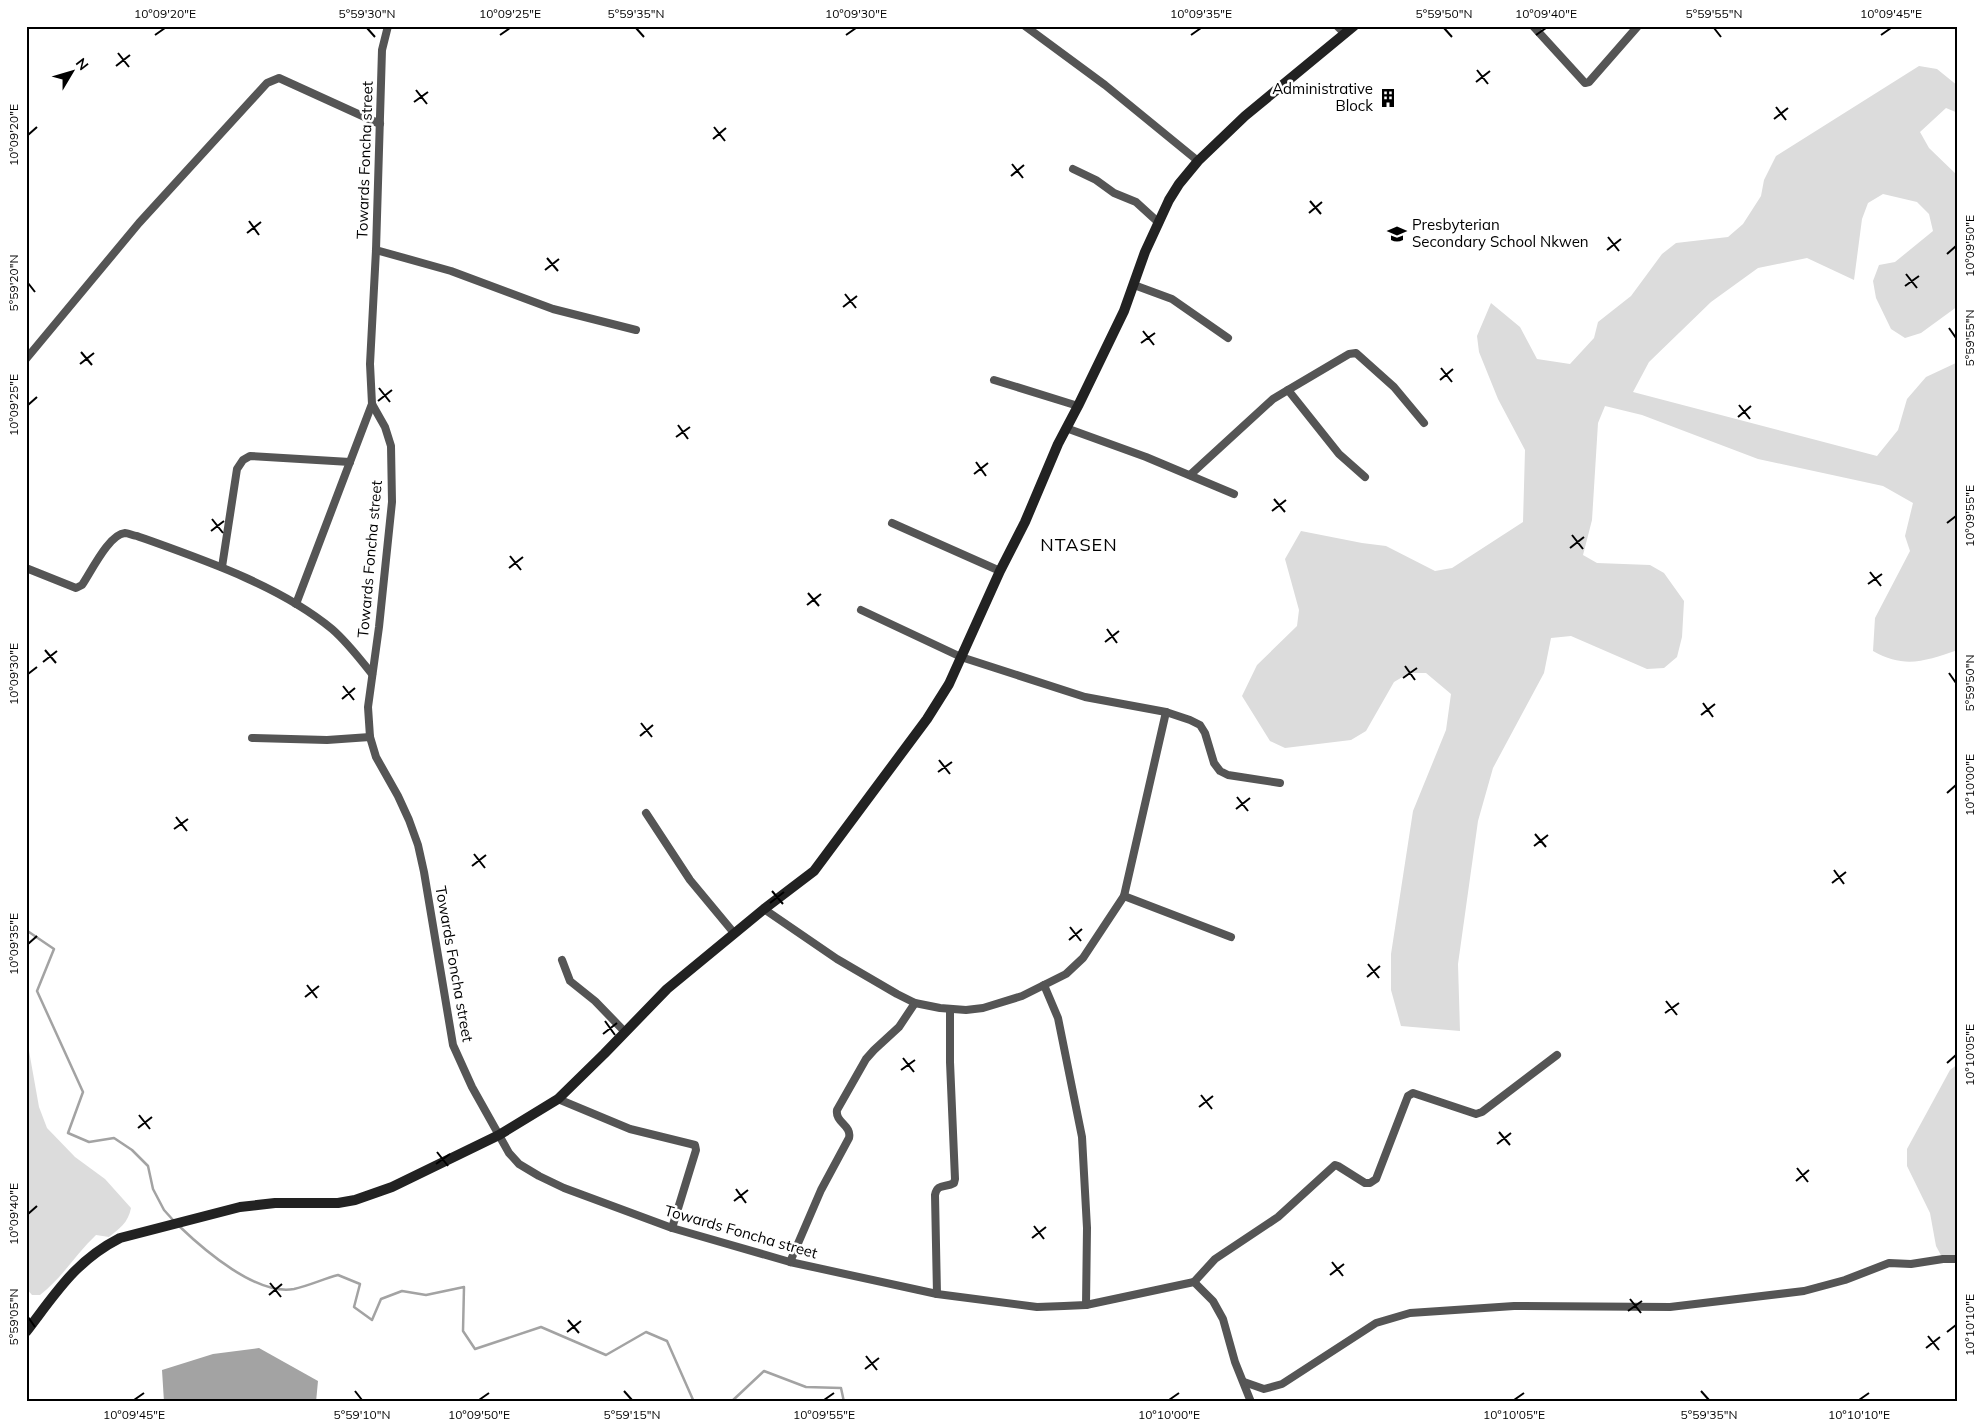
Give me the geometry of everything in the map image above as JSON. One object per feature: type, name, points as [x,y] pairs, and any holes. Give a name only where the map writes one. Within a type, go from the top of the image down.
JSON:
[{"type":"street","name":"Towards Foncha street","points":[[388,26],[382,50],[376,250],[370,364],[372,404],[385,426],[391,446],[392,502],[368,707],[370,737],[376,757],[398,796],[418,845],[453,1045],[472,1087],[509,1153],[519,1164],[564,1188],[672,1228],[790,1262],[937,1294],[1037,1307],[1086,1305],[1194,1282]]},
{"type":"street","points":[[1025,26],[1105,84],[1198,161]]},
{"type":"street","points":[[26,1332],[68,1277],[84,1260],[102,1247],[120,1238],[248,1206],[338,1203],[355,1200],[392,1187],[499,1135],[558,1099],[667,989],[764,909],[802,881],[822,860],[937,704],[949,684],[1000,571],[1025,522],[1058,444],[1124,311],[1159,223],[1179,184],[1198,161],[1258,104],[1341,30],[1354,26]]},
{"type":"street","points":[[1532,26],[1581,81],[1585,83],[1589,82],[1638,26]]},
{"type":"street","points":[[26,358],[139,223],[267,83],[273,79],[279,78],[380,124]]},
{"type":"street","points":[[1073,169],[1096,180],[1114,193],[1136,202],[1159,223]]},
{"type":"street","points":[[376,250],[451,271],[553,309],[636,330]]},
{"type":"street","points":[[1134,284],[1172,299],[1228,338]]},
{"type":"street","points":[[1190,475],[1273,399],[1349,354],[1356,353],[1394,387],[1424,423]]},
{"type":"street","points":[[994,380],[1078,406]]},
{"type":"street","points":[[1288,390],[1339,454],[1365,477]]},
{"type":"street","points":[[296,604],[372,404]]},
{"type":"street","points":[[1066,428],[1190,475],[1234,494]]},
{"type":"street","points":[[222,567],[237,469],[243,460],[250,456],[350,462]]},
{"type":"street","points":[[892,523],[1000,571]]},
{"type":"street","points":[[26,568],[76,588],[82,585],[108,544],[116,536],[125,533],[222,567],[296,604],[334,631],[372,674]]},
{"type":"street","points":[[861,610],[961,657],[1085,697],[1166,712],[1190,720],[1200,726],[1205,733],[1214,764],[1220,770],[1228,775],[1280,783]]},
{"type":"street","points":[[764,909],[844,963],[897,994],[915,1002],[966,1010],[983,1008],[1022,996],[1075,967],[1124,896],[1166,712]]},
{"type":"street","points":[[252,738],[327,740],[370,737]]},
{"type":"street","points":[[646,813],[679,865],[734,934]]},
{"type":"street","points":[[1124,896],[1231,937]]},
{"type":"street","points":[[562,960],[570,981],[595,1001],[625,1032]]},
{"type":"street","points":[[1044,985],[1058,1018],[1082,1137],[1087,1228],[1086,1305]]},
{"type":"street","points":[[790,1262],[821,1190],[849,1138],[850,1133],[848,1129],[836,1116],[837,1110],[866,1059],[899,1027],[915,1002]]},
{"type":"street","points":[[937,1294],[935,1195],[936,1190],[940,1187],[952,1185],[955,1179],[950,1062],[950,1009]]},
{"type":"street","points":[[1251,1402],[1235,1362],[1223,1319],[1213,1301],[1194,1282],[1215,1258],[1278,1218],[1335,1165],[1366,1183],[1370,1183],[1376,1178],[1408,1096],[1413,1093],[1476,1114],[1482,1112],[1557,1055]]},
{"type":"street","points":[[558,1099],[630,1130],[695,1145],[696,1150],[672,1228]]},
{"type":"street","points":[[1244,1382],[1264,1389],[1282,1384],[1376,1323],[1410,1313],[1514,1306],[1670,1307],[1804,1291],[1845,1280],[1889,1263],[1911,1264],[1943,1259],[1958,1259]]},
{"type":"shaded area","points":[[1919,66],[1937,69],[1958,86],[1958,113],[1946,108],[1920,132],[1929,148],[1958,176],[1958,306],[1921,333],[1905,338],[1891,329],[1876,298],[1873,281],[1879,265],[1895,262],[1933,231],[1929,214],[1917,202],[1883,194],[1868,203],[1862,219],[1854,280],[1807,258],[1758,268],[1711,302],[1649,362],[1633,392],[1877,456],[1898,430],[1907,399],[1926,377],[1958,362],[1958,650],[1925,660],[1915,661],[1895,660],[1873,651],[1875,618],[1910,551],[1905,536],[1913,503],[1883,486],[1758,459],[1642,415],[1605,406],[1598,423],[1592,520],[1583,555],[1597,563],[1650,565],[1664,573],[1684,601],[1682,637],[1677,657],[1664,668],[1647,669],[1571,636],[1551,638],[1544,673],[1493,768],[1478,821],[1458,964],[1460,1031],[1401,1026],[1391,990],[1391,954],[1413,811],[1446,730],[1451,694],[1426,673],[1409,673],[1394,682],[1366,731],[1351,740],[1285,748],[1270,741],[1242,696],[1257,665],[1297,626],[1299,610],[1285,559],[1301,531],[1386,546],[1435,571],[1452,568],[1523,522],[1525,450],[1498,399],[1479,352],[1477,336],[1491,303],[1520,327],[1537,359],[1570,364],[1594,338],[1598,322],[1631,296],[1662,254],[1676,243],[1728,237],[1743,224],[1761,196],[1764,180],[1776,156]]},
{"type":"shaded area","points":[[26,1034],[39,1107],[47,1128],[75,1157],[105,1179],[131,1208],[128,1218],[120,1228],[109,1237],[96,1235],[40,1295],[32,1295],[26,1288]]},
{"type":"shaded area","points":[[1958,1064],[1958,1259],[1943,1259],[1936,1246],[1930,1213],[1907,1166],[1907,1149],[1950,1070]]},
{"type":"shaded area","points":[[259,1348],[318,1381],[316,1402],[164,1402],[162,1370],[213,1354]]},
{"type":"waterway","points":[[26,930],[54,949],[37,991],[83,1092],[68,1133],[89,1142],[114,1138],[132,1150],[148,1166],[153,1189],[164,1210],[173,1220]]},
{"type":"waterway","points":[[179,1226],[202,1247],[232,1269],[264,1285],[279,1289],[294,1289],[338,1275],[360,1284],[354,1307],[372,1320],[381,1299],[402,1291],[426,1295],[464,1287],[463,1331],[475,1349],[541,1327],[606,1355],[646,1332],[667,1341],[694,1402]]},
{"type":"waterway","points":[[731,1402],[764,1371],[806,1387],[841,1388],[844,1402]]},
{"type":"place","name":"Administrative Block","points":[[1388,98]]},
{"type":"place","name":"Presbyterian Secondary School Nkwen","points":[[1397,234]]},
{"type":"district","name":"NTASEN","points":[[1079,545]]}]
